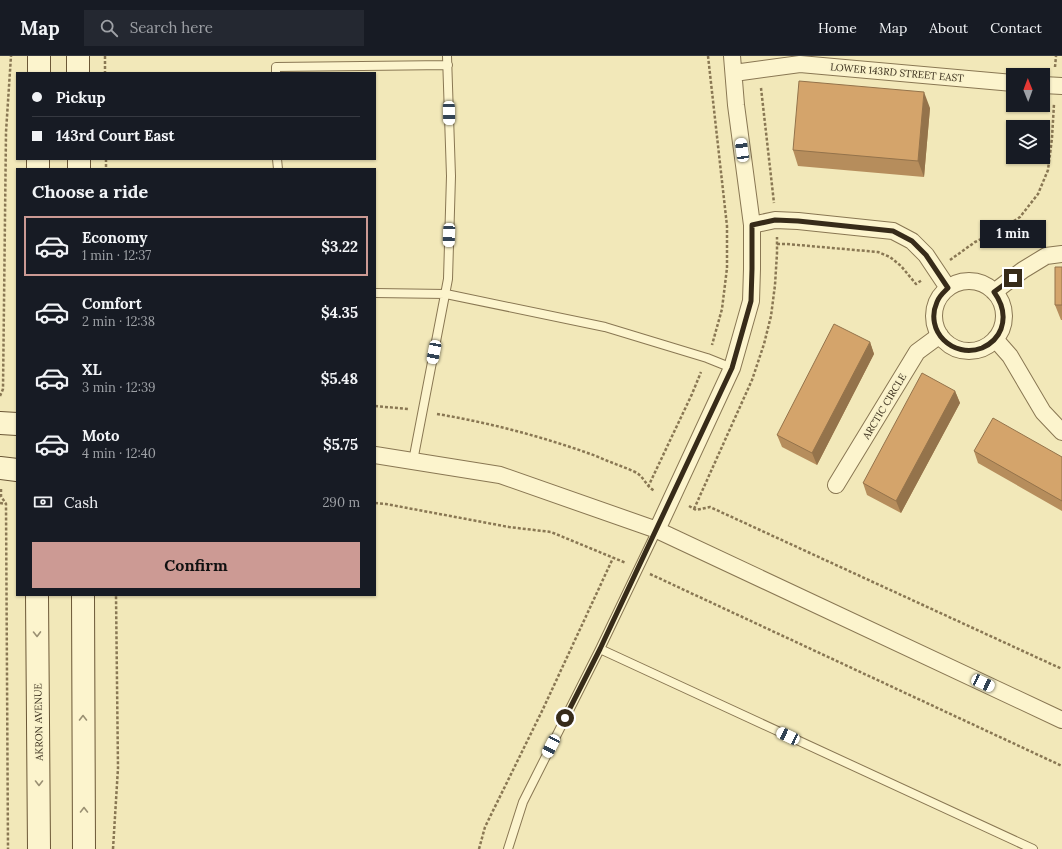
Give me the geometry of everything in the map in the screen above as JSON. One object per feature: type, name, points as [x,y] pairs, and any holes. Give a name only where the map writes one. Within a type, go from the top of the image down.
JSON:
[{"type":"street","points":[[39,56],[39,72]]},
{"type":"street","points":[[78,56],[78,72]]},
{"type":"street","points":[[656,530],[732,368],[751,301],[752,225],[736,105],[732,56]]},
{"type":"street","name":"LOWER 143RD STREET EAST","points":[[734,73],[800,64],[1006,82]]},
{"type":"street","points":[[752,225],[775,220],[791,220],[893,231],[912,241],[926,255],[948,288]]},
{"type":"street","points":[[994,292],[1023,270],[1046,256],[1062,254]]},
{"type":"street","points":[[964,282],[980,283],[994,292],[999,299],[1004,315],[1000,332],[995,339],[987,346],[977,350],[967,351],[956,349],[947,343],[936,328],[934,319],[934,310],[942,294],[948,288],[964,282]]},
{"type":"street","name":"ARCTIC CIRCLE","points":[[836,485],[917,352],[940,335]]},
{"type":"street","points":[[995,339],[1010,356],[1043,412],[1062,432]]},
{"type":"street","points":[[0,423],[16,424]]},
{"type":"street","points":[[376,455],[500,475],[656,530],[1062,720]]},
{"type":"street","points":[[0,468],[16,470]]},
{"type":"street","name":"AKRON AVENUE","points":[[37,596],[39,849]]},
{"type":"street","points":[[83,596],[84,849]]},
{"type":"lane","points":[[413,461],[448,279],[451,176],[447,56]]},
{"type":"lane","points":[[276,72],[276,67],[448,66]]},
{"type":"lane","points":[[376,293],[446,294],[605,327],[707,358],[732,368]]},
{"type":"lane","points":[[508,849],[523,802],[600,649],[656,530]]},
{"type":"lane","points":[[600,649],[1033,849]]},
{"type":"path","points":[[0,396],[3,389],[6,132],[11,56]]},
{"type":"path","points":[[105,56],[105,72]]},
{"type":"path","points":[[648,487],[692,394],[712,346],[722,309],[727,268],[727,226],[708,56]]},
{"type":"path","points":[[777,244],[878,252],[890,257],[902,266],[916,284],[975,242],[1002,230],[1020,217],[1038,194],[1048,170],[1052,138],[1053,86],[1056,56]]},
{"type":"path","points":[[376,406],[407,408],[464,418],[517,430],[577,449],[638,474],[651,489],[696,510],[710,507],[1062,669]]},
{"type":"path","points":[[0,468],[1,496],[6,504],[8,849]]},
{"type":"path","points":[[0,503],[6,504]]},
{"type":"path","points":[[376,503],[508,527],[551,532],[638,568],[1062,766]]},
{"type":"path","points":[[478,849],[485,827],[543,709],[613,558]]},
{"type":"path","points":[[113,849],[118,768],[116,596]]},
{"type":"building","points":[[799,81],[924,92],[918,161],[793,150]]},
{"type":"building","points":[[1055,267],[1062,267],[1062,305],[1055,305]]},
{"type":"building","points":[[834,324],[870,342],[812,453],[777,435]]},
{"type":"building","points":[[922,373],[955,391],[896,501],[863,483]]},
{"type":"building","points":[[993,418],[1062,457],[1062,501],[974,451]]},
{"type":"route","points":[[565,718],[600,649],[732,368],[751,301],[752,225],[775,220],[798,221],[893,231],[912,241],[926,255],[948,288],[937,302],[934,310],[934,319],[936,328],[940,335],[947,343],[956,349],[967,351],[977,350],[987,346],[995,339],[1000,332],[1004,315],[999,299],[994,292],[1013,278]]}]
